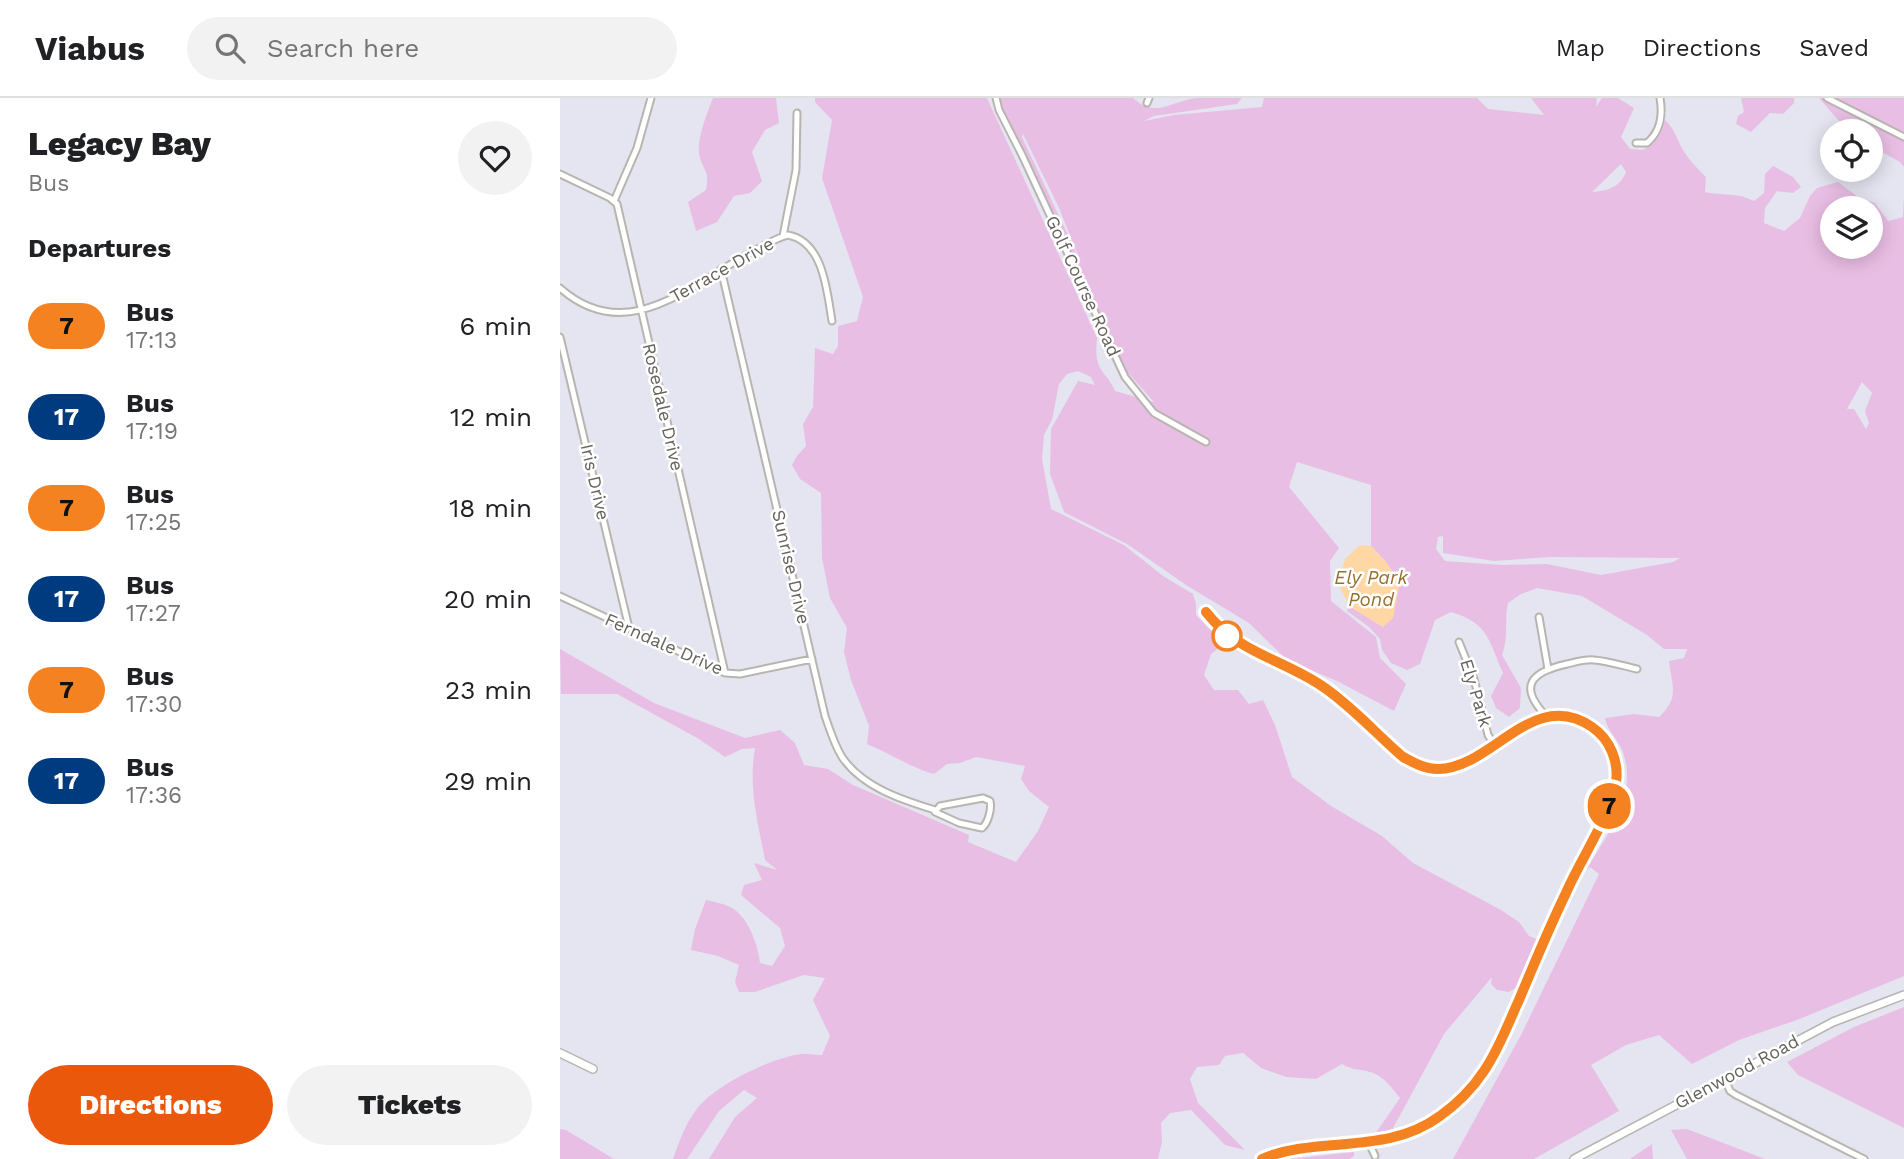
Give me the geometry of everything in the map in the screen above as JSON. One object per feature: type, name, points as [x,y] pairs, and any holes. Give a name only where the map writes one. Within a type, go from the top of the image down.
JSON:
[{"type":"street","points":[[560,174],[614,201],[637,148],[651,98]]},
{"type":"street","name":"Golf Course Road","points":[[996,98],[999,110],[1125,377],[1154,413],[1206,442]]},
{"type":"street","points":[[1636,143],[1647,144],[1659,129],[1660,98]]},
{"type":"street","points":[[1827,98],[1904,137]]},
{"type":"street","points":[[783,236],[796,170],[797,113]]},
{"type":"street","name":"Rosedale Drive","points":[[614,201],[617,204],[725,673]]},
{"type":"street","name":"Terrace Drive","points":[[560,288],[597,309],[622,313],[641,311],[677,296],[783,236],[794,236],[803,241],[816,258],[825,280],[832,321]]},
{"type":"street","name":"Sunrise Drive","points":[[721,269],[825,716],[834,743],[843,758],[861,777],[875,786],[935,810],[944,818],[982,828],[987,822],[991,804],[983,798],[940,806],[935,810]]},
{"type":"street","name":"Iris Drive","points":[[560,338],[629,628]]},
{"type":"street","name":"Ferndale Drive","points":[[560,596],[725,673],[740,674],[812,659]]},
{"type":"street","points":[[1206,612],[1226,635],[1244,647],[1320,684],[1403,757],[1416,764],[1437,769],[1459,765],[1528,723],[1548,717],[1570,717],[1593,727],[1606,741],[1617,767],[1611,804],[1564,895],[1507,1027],[1483,1072],[1467,1093],[1438,1118],[1410,1132],[1368,1143],[1282,1152],[1261,1159]]},
{"type":"street","points":[[1539,617],[1548,669]]},
{"type":"street","name":"Ely Park","points":[[1459,642],[1478,690],[1488,735],[1494,744]]},
{"type":"street","points":[[1548,717],[1534,701],[1531,691],[1532,681],[1538,674],[1548,669],[1594,660],[1637,669]]},
{"type":"street","name":"Glenwood Road","points":[[1574,1159],[1833,1022],[1904,995]]},
{"type":"street","points":[[560,1053],[593,1069]]},
{"type":"street","points":[[1725,1079],[1730,1091],[1736,1095],[1864,1159]]},
{"type":"street","points":[[1368,1143],[1376,1156]]},
{"type":"shaded area","points":[[713,98],[776,98],[779,123],[765,130],[752,152],[762,181],[750,193],[734,196],[717,222],[696,231],[688,202],[706,190],[707,175],[700,158],[699,144]]},
{"type":"shaded area","points":[[815,98],[987,98],[1097,338],[1100,367],[1115,391],[1154,402],[1120,364],[1023,151],[1005,119],[1000,98],[1133,98],[1141,104],[1156,108],[1196,98],[1242,98],[1237,104],[1154,116],[1144,121],[1174,115],[1262,107],[1264,98],[1477,98],[1488,109],[1544,115],[1531,98],[1597,98],[1596,107],[1602,98],[1618,98],[1634,108],[1621,137],[1630,149],[1643,150],[1654,142],[1665,120],[1688,157],[1706,177],[1705,192],[1736,195],[1754,201],[1764,193],[1765,174],[1773,166],[1793,177],[1801,187],[1793,193],[1777,191],[1765,208],[1764,223],[1784,231],[1800,218],[1810,196],[1817,188],[1838,182],[1857,196],[1820,196],[1820,259],[1883,259],[1883,214],[1888,221],[1903,217],[1904,195],[1904,976],[1797,1020],[1739,1040],[1692,1064],[1659,1035],[1626,1045],[1591,1065],[1619,1111],[1534,1159],[1453,1159],[1521,1035],[1599,874],[1590,867],[1587,869],[1612,828],[1627,784],[1623,752],[1605,718],[1634,714],[1659,717],[1672,697],[1669,661],[1684,658],[1687,649],[1664,649],[1647,635],[1582,596],[1537,588],[1508,603],[1502,655],[1521,688],[1520,708],[1509,717],[1496,708],[1491,696],[1503,673],[1490,642],[1480,627],[1464,616],[1451,612],[1435,620],[1420,664],[1407,670],[1391,663],[1382,650],[1380,639],[1347,611],[1349,606],[1383,627],[1386,562],[1371,546],[1371,485],[1297,462],[1289,487],[1339,548],[1330,561],[1331,601],[1376,637],[1380,658],[1406,684],[1394,711],[1337,681],[1287,660],[1249,623],[1186,585],[1127,544],[1064,512],[1050,474],[1051,429],[1078,381],[1095,385],[1091,377],[1078,371],[1067,374],[1059,384],[1052,420],[1044,435],[1042,459],[1051,509],[1124,545],[1163,576],[1193,594],[1196,615],[1224,644],[1211,654],[1204,675],[1214,690],[1238,690],[1249,704],[1263,700],[1275,725],[1292,777],[1331,806],[1382,836],[1413,863],[1501,910],[1519,922],[1529,936],[1537,939],[1516,988],[1509,992],[1497,990],[1491,984],[1492,977],[1444,1034],[1391,1132],[1375,1134],[1400,1098],[1379,1076],[1342,1064],[1316,1079],[1286,1077],[1261,1068],[1243,1053],[1225,1056],[1219,1065],[1197,1067],[1190,1079],[1198,1103],[1245,1150],[1225,1145],[1191,1110],[1170,1113],[1161,1123],[1162,1142],[1158,1159],[709,1159],[735,1117],[757,1098],[744,1090],[719,1111],[687,1159],[673,1159],[692,1116],[716,1091],[744,1074],[774,1061],[801,1054],[822,1055],[830,1036],[813,1000],[825,978],[804,975],[755,992],[739,992],[735,982],[739,965],[718,956],[691,950],[695,929],[706,900],[728,906],[741,915],[754,938],[760,963],[772,966],[785,946],[780,928],[741,895],[744,885],[762,880],[754,863],[777,870],[765,860],[757,818],[753,791],[755,748],[742,749],[725,757],[699,739],[617,694],[561,694],[560,649],[654,703],[745,738],[780,730],[795,743],[804,765],[828,769],[853,785],[969,835],[968,842],[1016,862],[1038,831],[1049,807],[1029,791],[1021,779],[1025,766],[976,757],[947,764],[934,774],[867,744],[869,726],[851,680],[844,652],[847,628],[830,598],[822,558],[821,493],[800,479],[792,465],[806,446],[803,424],[813,407],[815,348],[833,354],[838,346],[838,326],[857,321],[863,297],[822,178],[832,120],[815,102]],"holes":[[[1023,134],[1059,208],[1082,265],[1022,137]],[[1621,164],[1626,172],[1617,185],[1592,192]],[[1862,382],[1872,393],[1865,411],[1869,423],[1866,429],[1854,409],[1847,409]],[[1443,536],[1443,553],[1494,561],[1550,557],[1680,558],[1673,562],[1601,575],[1547,564],[1502,565],[1445,561],[1436,549],[1438,537]]]},
{"type":"shaded area","points":[[1741,98],[1794,98],[1794,103],[1783,114],[1770,113],[1751,132],[1736,124],[1738,116],[1744,112]]},
{"type":"shaded area","points":[[1819,98],[1904,98],[1904,167],[1883,153],[1883,119],[1837,119]]},
{"type":"shaded area","points":[[1904,1007],[1904,1128],[1798,1075],[1787,1062],[1854,1027]]},
{"type":"shaded area","points":[[560,1129],[566,1130],[614,1159],[560,1159]]},
{"type":"shaded area","points":[[1687,1129],[1765,1159],[1687,1159],[1671,1130]]},
{"type":"shaded area","points":[[1652,1144],[1653,1159],[1630,1159]]},
{"type":"shaded area","points":[[1354,1152],[1350,1159],[1291,1159]]},
{"type":"water","name":"Ely Park Pond","points":[[1360,545],[1371,546],[1400,582],[1393,618],[1383,627],[1349,606],[1338,583],[1345,559]]},
{"type":"bus line","name":"7","points":[[1206,612],[1226,635],[1244,647],[1320,684],[1381,739],[1416,764],[1437,769],[1459,765],[1528,723],[1556,716],[1581,720],[1593,727],[1606,741],[1617,767],[1611,804],[1564,895],[1494,1054],[1467,1093],[1438,1118],[1410,1132],[1385,1140],[1282,1152],[1262,1159]]}]
